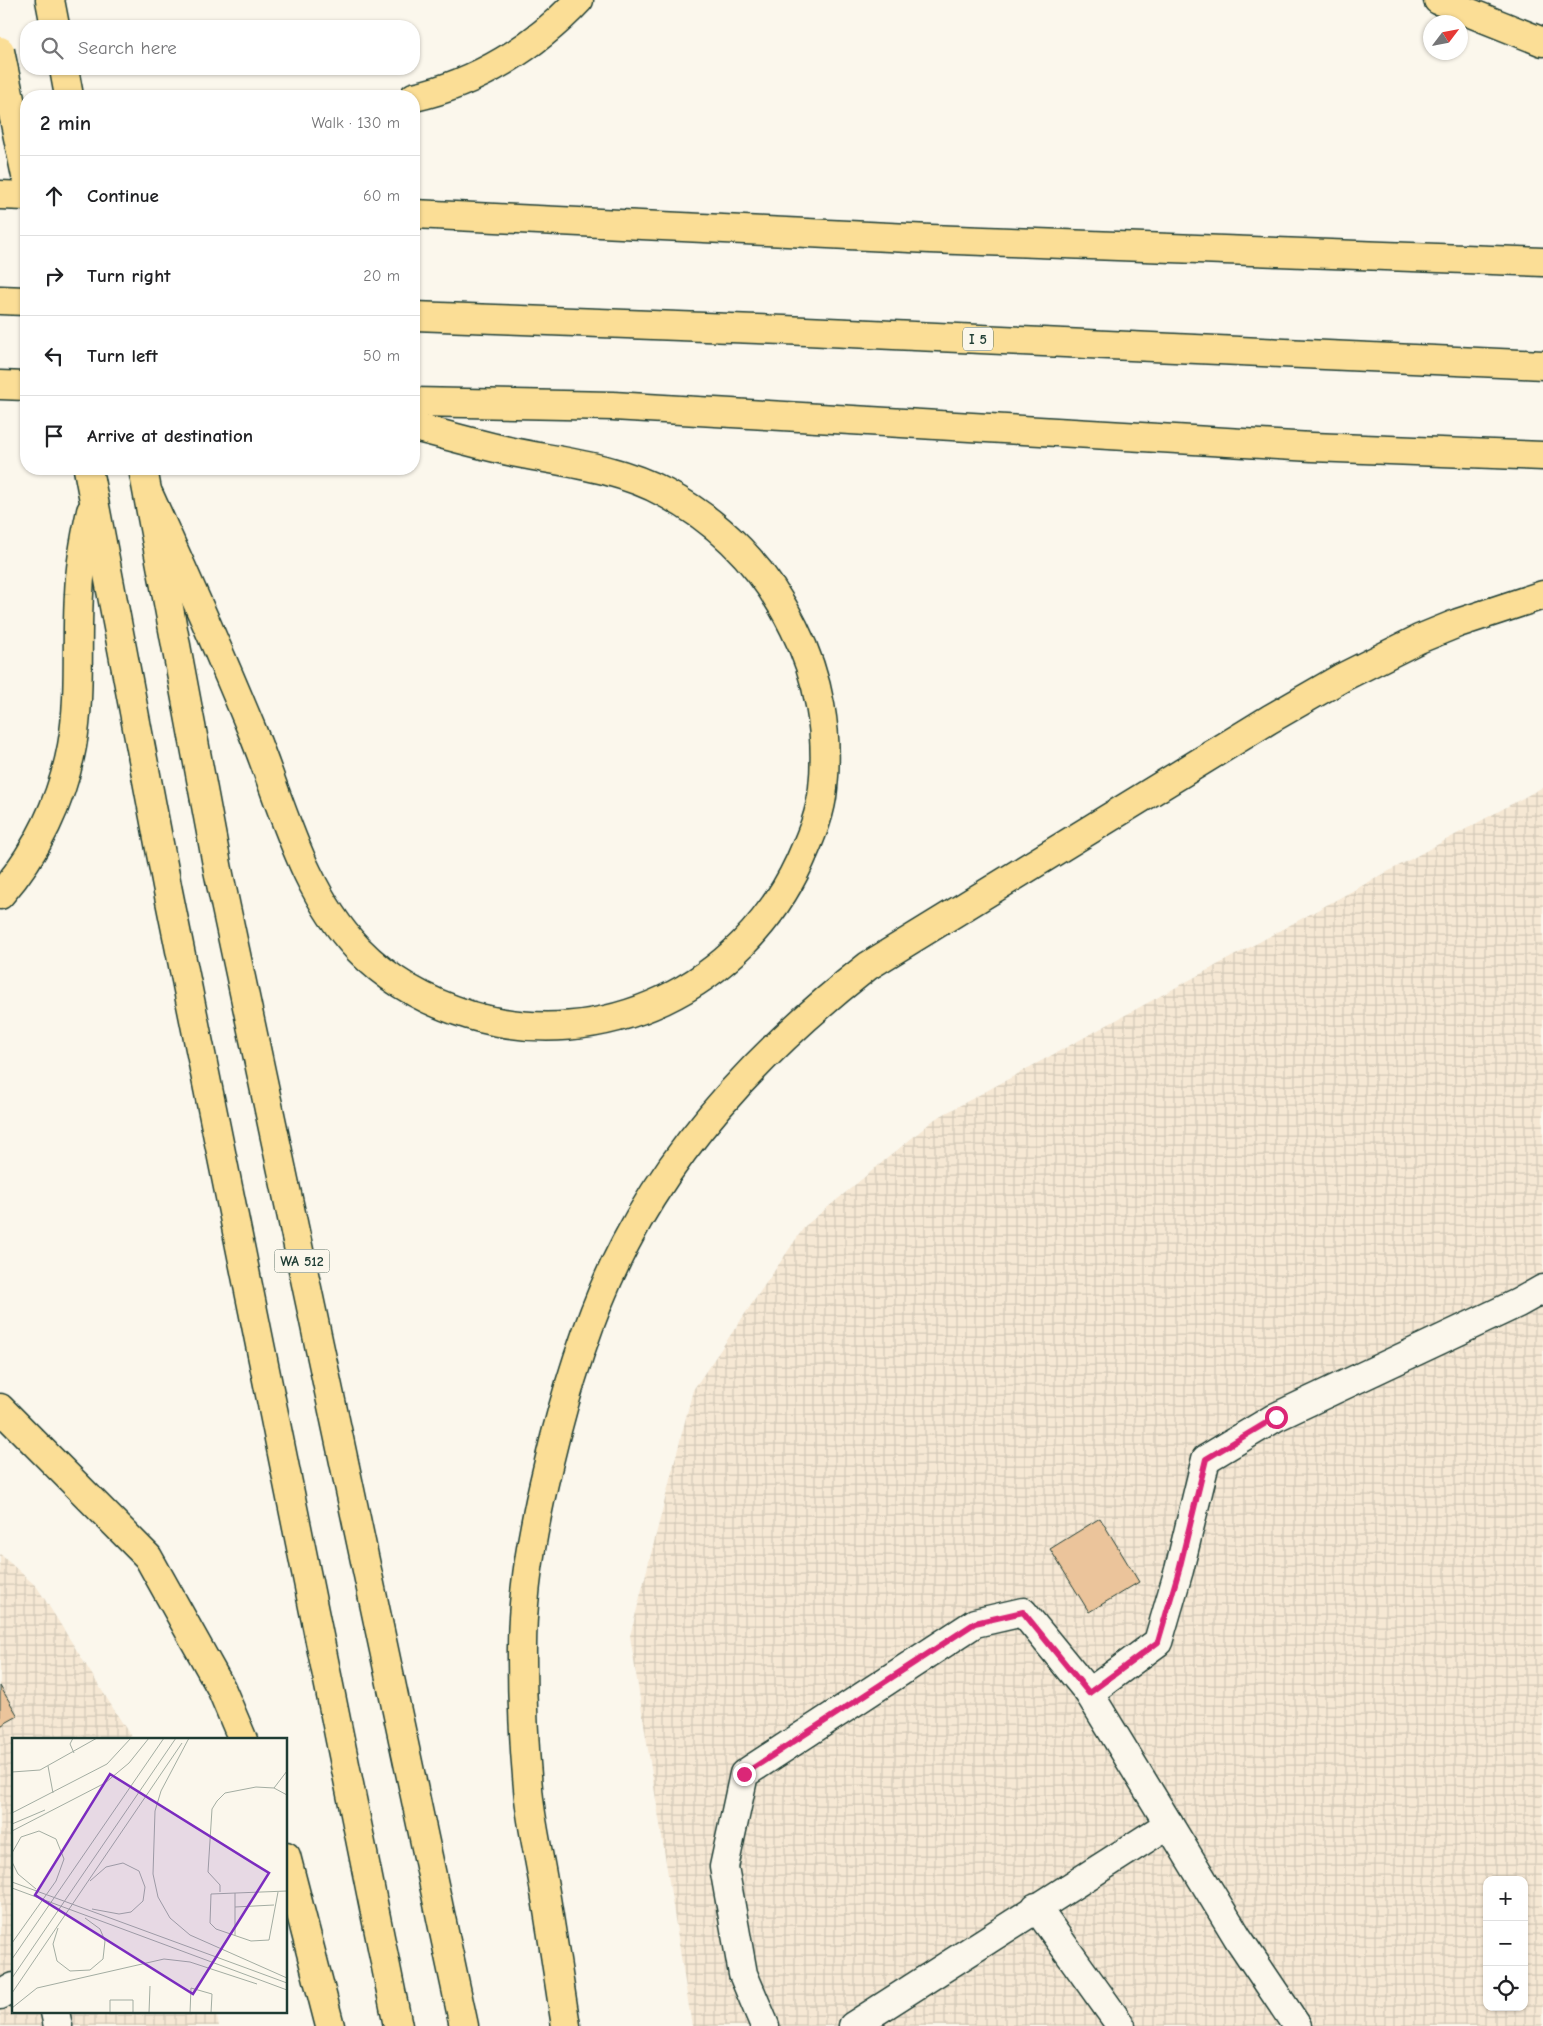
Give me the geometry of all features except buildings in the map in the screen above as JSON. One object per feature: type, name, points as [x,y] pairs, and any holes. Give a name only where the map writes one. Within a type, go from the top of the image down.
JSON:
[{"type":"highway","points":[[420,95],[465,81],[501,63],[540,36],[579,0]]},
{"type":"highway","points":[[1438,0],[1543,42]]},
{"type":"highway","points":[[0,51],[20,147]]},
{"type":"highway","points":[[65,75],[68,90]]},
{"type":"highway","points":[[0,104],[20,105]]},
{"type":"highway","points":[[0,195],[20,196]]},
{"type":"highway","points":[[420,214],[920,238],[1543,262]]},
{"type":"highway","points":[[0,300],[20,301]]},
{"type":"highway","name":"I 5","points":[[420,316],[784,330],[1543,365]]},
{"type":"highway","points":[[0,385],[20,386]]},
{"type":"highway","points":[[420,402],[613,406],[1302,446],[1543,456]]},
{"type":"highway","points":[[148,495],[217,646],[307,871],[331,915],[356,946],[370,960],[402,985],[438,1004],[480,1018],[522,1026],[558,1027],[586,1025],[632,1013],[676,993],[711,971],[728,957],[746,941],[774,909],[791,879],[812,834],[823,790],[824,734],[815,680],[807,657],[797,633],[775,594],[737,545],[695,511],[663,492],[616,473],[519,453],[420,428]]},
{"type":"highway","points":[[89,475],[170,901],[398,2026]]},
{"type":"highway","name":"WA 512","points":[[144,475],[218,870],[464,2026]]},
{"type":"highway","points":[[0,895],[16,876],[45,827],[57,798],[72,745],[77,686],[78,592],[84,546],[94,497]]},
{"type":"highway","points":[[566,2026],[528,1790],[522,1654],[532,1545],[553,1443],[571,1379],[596,1309],[625,1244],[666,1175],[713,1114],[761,1060],[807,1016],[868,966],[1270,719],[1343,677],[1419,639],[1450,626],[1543,595]]},
{"type":"highway","points":[[0,1408],[148,1557],[221,1688],[242,1738]]},
{"type":"highway","points":[[288,1864],[330,2026]]},
{"type":"lane","points":[[1089,1693],[1158,1642],[1179,1570],[1206,1459],[1276,1417],[1518,1303],[1543,1289]]},
{"type":"lane","points":[[765,2026],[743,1974],[724,1867],[744,1774],[975,1623],[1023,1612],[1089,1693],[1238,1938],[1297,2026]]},
{"type":"lane","points":[[853,2026],[1036,1907],[1169,1824]]},
{"type":"lane","points":[[1036,1907],[1121,2026]]},
{"type":"lane","points":[[0,1995],[12,1988]]},
{"type":"shaded area","points":[[1543,787],[1543,2026],[692,2026],[630,1636],[693,1390],[805,1226],[935,1119]]},
{"type":"shaded area","points":[[0,1554],[37,1587],[132,1738],[12,1738],[12,2014],[216,2014],[219,2026],[0,2026]]},
{"type":"route","points":[[744,1774],[975,1623],[1023,1612],[1089,1693],[1158,1642],[1179,1570],[1206,1459],[1276,1417]]}]
